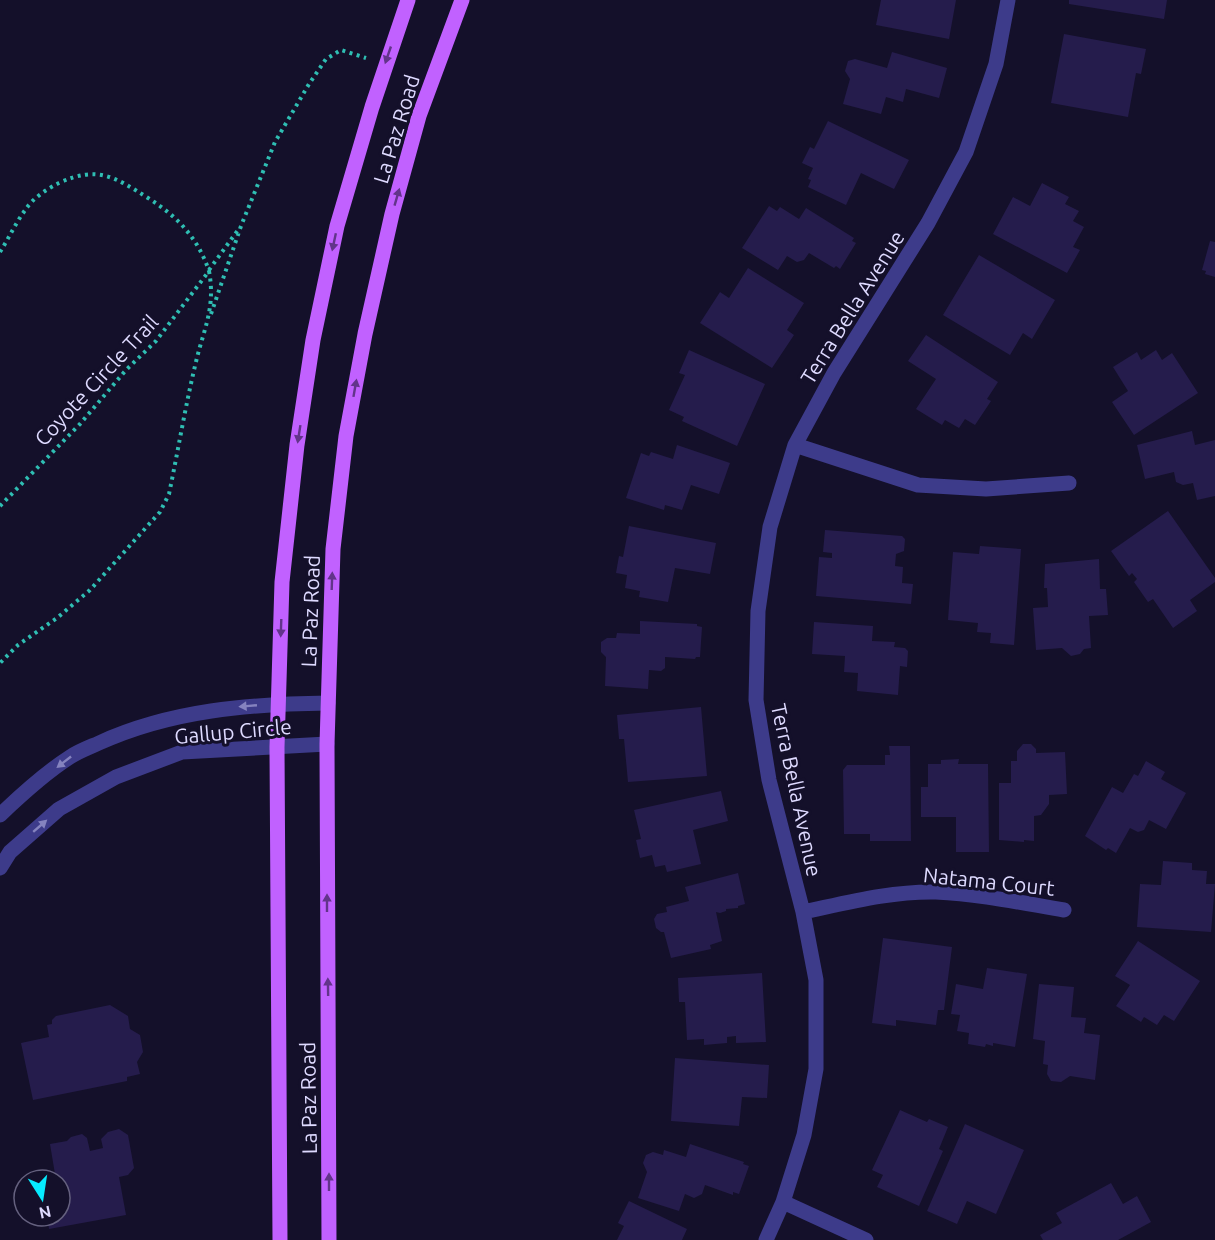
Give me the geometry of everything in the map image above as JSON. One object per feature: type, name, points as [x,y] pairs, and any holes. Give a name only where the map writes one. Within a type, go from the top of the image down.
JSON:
[{"type":"main road","name":"La Paz Road","points":[[280,1240],[278,703],[282,582],[297,445],[313,340],[338,226],[386,63],[408,0]]},
{"type":"main road","name":"La Paz Road","points":[[329,1240],[327,744],[333,549],[346,436],[365,334],[392,214],[416,127],[462,0]]},
{"type":"street","name":"Terra Bella Avenue","points":[[766,1240],[783,1202],[804,1135],[816,1069],[816,980],[803,912],[770,780],[756,700],[758,610],[770,527],[795,445],[834,373],[928,223],[966,152],[996,64],[1008,0]]},
{"type":"street","points":[[795,445],[918,485],[986,489],[1069,483]]},
{"type":"street","name":"Gallup Circle","points":[[0,815],[22,794],[72,756],[122,733],[173,718],[229,708],[278,703],[328,702]]},
{"type":"street","name":"Gallup Circle","points":[[0,868],[10,852],[60,809],[116,777],[182,752],[327,744]]},
{"type":"street","name":"Natama Court","points":[[803,912],[877,897],[934,892],[995,898],[1064,910]]},
{"type":"street","points":[[783,1202],[866,1240]]},
{"type":"path","name":"Coyote Circle Trail","points":[[0,663],[18,645],[57,618],[90,590],[160,512],[170,494],[195,363],[208,321],[275,142],[309,84],[326,59],[341,50],[386,63]]},
{"type":"path","points":[[0,252],[27,206],[49,188],[77,175],[98,174],[126,184],[169,210],[203,252],[208,271]]},
{"type":"path","name":"Coyote Circle Trail","points":[[0,506],[80,424],[126,370],[156,341],[242,226]]},
{"type":"path","name":"Coyote Circle Trail","points":[[208,271],[212,289],[208,321]]},
{"type":"building","points":[[881,0],[956,0],[949,39],[876,25]]},
{"type":"building","points":[[1069,0],[1167,0],[1164,19],[1069,4]]},
{"type":"building","points":[[1064,34],[1146,49],[1141,74],[1136,73],[1128,117],[1051,103]]},
{"type":"building","points":[[892,52],[947,68],[939,98],[906,89],[903,102],[886,97],[881,114],[843,104],[850,79],[845,71],[848,61],[855,59],[887,68]]},
{"type":"building","points":[[828,121],[909,160],[894,189],[861,173],[846,205],[808,187],[811,180],[808,179],[813,168],[802,163],[810,147],[814,149]]},
{"type":"building","points":[[1042,183],[1069,197],[1065,204],[1079,211],[1073,221],[1084,227],[1073,247],[1080,250],[1067,273],[993,234],[1013,197],[1030,206]]},
{"type":"building","points":[[769,206],[777,211],[780,207],[799,219],[806,208],[854,238],[852,241],[856,243],[840,269],[836,266],[834,268],[809,253],[804,260],[797,262],[787,256],[778,270],[742,248]]},
{"type":"building","points":[[1210,241],[1215,242],[1215,277],[1205,274],[1206,271],[1202,270]]},
{"type":"building","points":[[979,255],[1055,300],[1032,339],[1023,333],[1010,355],[943,315]]},
{"type":"building","points":[[748,268],[804,303],[787,330],[794,335],[772,368],[700,323],[720,292],[729,298]]},
{"type":"building","points":[[926,335],[998,382],[987,399],[991,401],[975,425],[965,419],[959,428],[945,420],[942,425],[916,409],[936,379],[908,361]]},
{"type":"building","points":[[689,350],[765,384],[737,446],[682,421],[684,417],[669,410],[685,375],[679,373]]},
{"type":"building","points":[[1156,350],[1162,360],[1172,353],[1198,393],[1134,435],[1112,402],[1128,391],[1113,367],[1137,352],[1141,360]]},
{"type":"building","points":[[1192,431],[1195,445],[1215,440],[1215,496],[1197,500],[1193,483],[1183,485],[1176,482],[1174,472],[1145,479],[1137,445]]},
{"type":"building","points":[[677,445],[730,463],[719,494],[691,485],[682,510],[665,505],[664,510],[626,498],[641,453],[649,456],[651,452],[673,459]]},
{"type":"building","points":[[1168,511],[1215,578],[1215,582],[1190,600],[1197,611],[1173,628],[1153,599],[1148,602],[1134,582],[1137,579],[1132,573],[1129,576],[1111,551]]},
{"type":"building","points":[[629,526],[716,543],[710,574],[675,568],[668,602],[639,597],[640,591],[625,588],[627,575],[616,573],[619,556],[623,557]]},
{"type":"building","points":[[825,530],[902,536],[905,539],[904,551],[896,554],[895,566],[903,567],[902,583],[913,584],[911,604],[816,596],[819,557],[832,558],[832,553],[823,552]]},
{"type":"building","points":[[980,546],[1021,549],[1014,645],[990,643],[991,633],[977,632],[978,623],[948,620],[953,552],[979,554]]},
{"type":"building","points":[[1099,559],[1100,589],[1106,589],[1108,615],[1089,616],[1091,648],[1071,656],[1062,648],[1036,650],[1033,608],[1048,607],[1047,588],[1044,588],[1045,564]]},
{"type":"building","points":[[640,621],[697,624],[702,627],[700,657],[695,659],[665,657],[665,668],[661,671],[649,670],[648,689],[605,686],[606,657],[601,652],[601,642],[607,638],[616,638],[617,633],[640,634]]},
{"type":"building","points":[[814,622],[873,626],[872,641],[895,642],[894,647],[905,648],[908,651],[907,667],[900,666],[898,695],[857,691],[858,673],[844,672],[845,656],[812,654]]},
{"type":"building","points":[[701,707],[707,776],[628,782],[624,739],[619,739],[617,715]]},
{"type":"building","points":[[1023,744],[1031,744],[1036,749],[1036,753],[1065,752],[1067,794],[1049,795],[1049,804],[1041,815],[1034,816],[1034,841],[999,840],[999,783],[1011,783],[1011,761],[1017,761],[1017,751]]},
{"type":"building","points":[[889,746],[910,746],[911,841],[870,841],[870,834],[844,834],[843,770],[847,765],[885,765],[885,755],[890,755]]},
{"type":"building","points":[[959,759],[958,764],[988,764],[989,852],[956,852],[956,817],[921,817],[921,787],[928,787],[928,764],[941,764],[941,760]]},
{"type":"building","points":[[1146,761],[1165,772],[1161,779],[1186,793],[1166,829],[1149,820],[1144,830],[1138,832],[1130,828],[1116,853],[1108,848],[1106,850],[1085,836],[1112,787],[1123,793],[1134,774],[1138,776]]},
{"type":"building","points":[[721,791],[728,821],[693,830],[701,864],[667,872],[665,865],[655,867],[652,855],[640,858],[636,840],[641,839],[634,810]]},
{"type":"building","points":[[1163,861],[1192,863],[1192,870],[1207,871],[1206,884],[1215,884],[1211,932],[1137,927],[1140,884],[1161,885]]},
{"type":"building","points":[[738,873],[745,904],[720,913],[716,912],[722,941],[710,945],[711,949],[671,958],[664,932],[656,928],[654,919],[657,914],[667,912],[666,907],[689,901],[685,887]]},
{"type":"building","points":[[883,938],[952,947],[944,1010],[938,1010],[936,1025],[896,1020],[896,1026],[872,1023]]},
{"type":"building","points":[[1138,941],[1200,981],[1174,1021],[1164,1015],[1157,1025],[1144,1017],[1141,1022],[1116,1006],[1130,985],[1115,976]]},
{"type":"building","points":[[987,968],[1027,974],[1015,1047],[993,1043],[993,1046],[986,1044],[985,1047],[968,1044],[969,1033],[957,1031],[960,1015],[951,1014],[956,984],[983,989]]},
{"type":"building","points":[[762,973],[766,1042],[736,1043],[736,1036],[727,1037],[727,1043],[704,1045],[704,1039],[687,1040],[685,1002],[679,1002],[678,978]]},
{"type":"building","points":[[1039,984],[1074,987],[1071,1017],[1086,1018],[1084,1033],[1100,1035],[1095,1080],[1070,1076],[1061,1082],[1051,1081],[1047,1074],[1048,1065],[1043,1064],[1045,1041],[1033,1039]]},
{"type":"building","points":[[110,1005],[128,1016],[130,1029],[140,1035],[143,1052],[137,1062],[140,1074],[127,1077],[127,1081],[33,1100],[21,1043],[49,1037],[47,1025],[52,1024],[56,1016]]},
{"type":"building","points":[[675,1058],[769,1065],[767,1098],[742,1097],[739,1126],[671,1121]]},
{"type":"building","points":[[900,1110],[927,1122],[929,1119],[948,1127],[939,1149],[943,1151],[919,1206],[877,1187],[883,1175],[872,1170]]},
{"type":"building","points":[[965,1124],[1024,1150],[996,1214],[967,1201],[957,1224],[927,1211]]},
{"type":"building","points":[[119,1129],[128,1135],[134,1168],[128,1175],[119,1177],[126,1215],[72,1225],[72,1168],[54,1168],[50,1144],[67,1141],[71,1137],[82,1134],[87,1138],[90,1151],[103,1148],[101,1139],[108,1132]]},
{"type":"building","points":[[690,1144],[744,1162],[743,1164],[749,1166],[739,1194],[733,1192],[733,1195],[705,1185],[702,1194],[694,1198],[685,1194],[679,1211],[638,1198],[647,1172],[643,1163],[646,1155],[653,1152],[663,1155],[664,1150],[686,1157]]},
{"type":"building","points":[[1111,1183],[1123,1204],[1137,1196],[1151,1222],[1118,1240],[1043,1240],[1040,1235],[1062,1223],[1056,1213]]},
{"type":"building","points":[[629,1201],[687,1229],[682,1240],[617,1240],[624,1226],[618,1223]]}]
